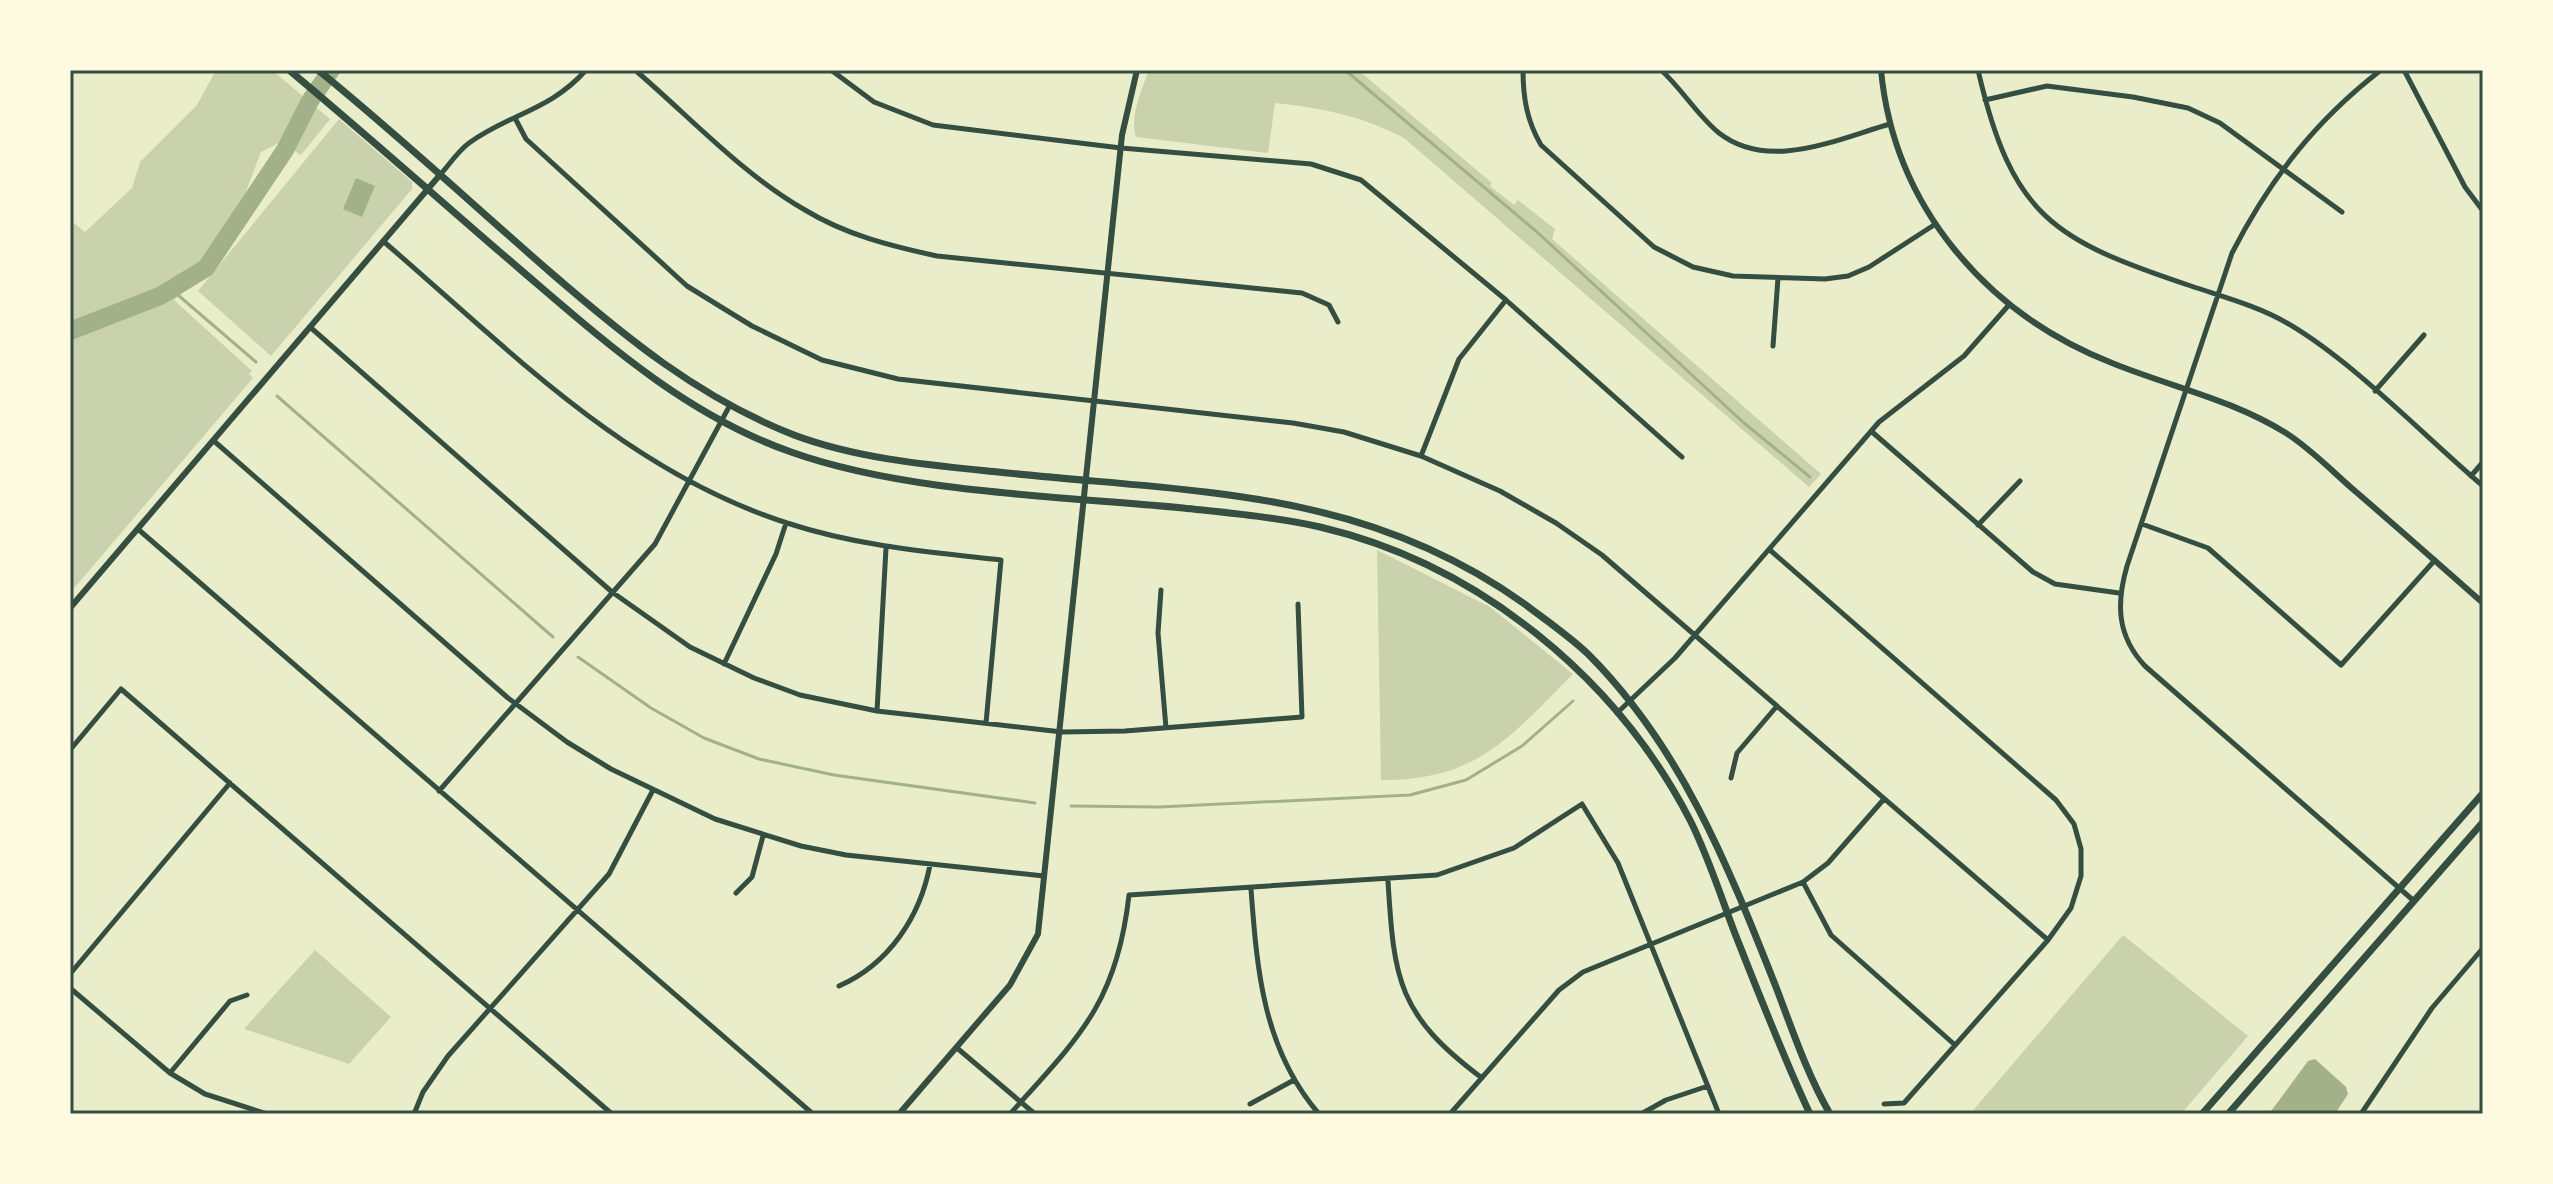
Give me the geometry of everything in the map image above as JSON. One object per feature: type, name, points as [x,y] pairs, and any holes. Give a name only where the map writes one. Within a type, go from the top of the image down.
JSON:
[{"type":"main road","points":[[289,70],[601,340],[659,385],[785,450],[832,466],[920,482],[1284,521],[1383,547],[1440,571],[1506,613],[1574,665],[1617,713],[1687,816],[1810,1114]]},
{"type":"main road","points":[[318,70],[368,110],[612,326],[669,370],[730,405],[792,434],[837,449],[923,464],[1287,503],[1389,530],[1448,555],[1515,597],[1586,652],[1631,702],[1686,780],[1743,904],[1830,1114]]},
{"type":"main road","points":[[2202,1114],[2483,793]]},
{"type":"main road","points":[[2228,1114],[2483,822]]},
{"type":"main road","points":[[2247,1063],[2261,1075]]},
{"type":"street","points":[[70,608],[466,145],[565,91],[586,70]]},
{"type":"street","points":[[635,70],[769,187],[842,229],[889,246],[937,256],[1302,293],[1329,305],[1338,322]]},
{"type":"street","points":[[831,70],[874,102],[914,120],[961,129],[1121,148],[1311,164],[1340,172],[1385,197],[1682,457]]},
{"type":"street","points":[[899,1114],[957,1048],[1026,961],[1038,934],[1047,876],[1121,148],[1137,70]]},
{"type":"street","points":[[1523,70],[1523,96],[1531,127],[1541,145],[1560,166],[1654,247],[1676,259],[1712,272],[1778,278],[1848,276],[1869,267],[1934,225]]},
{"type":"street","points":[[1661,70],[1720,134],[1753,150],[1797,150],[1890,124]]},
{"type":"street","points":[[1881,70],[1890,124],[1905,167],[1934,225],[1967,269],[2008,306],[2074,348],[2250,412],[2289,435],[2483,603]]},
{"type":"street","points":[[1978,70],[1996,141],[2008,169],[2040,213],[2056,226],[2113,259],[2218,295],[2291,325],[2375,391],[2483,486]]},
{"type":"street","points":[[2381,70],[2327,115],[2281,168],[2232,253],[2119,593],[2119,616],[2127,641],[2145,666],[2414,901]]},
{"type":"street","points":[[2404,70],[2465,187],[2483,211]]},
{"type":"street","points":[[1985,100],[2047,86],[2166,102],[2220,123],[2342,212]]},
{"type":"street","points":[[516,120],[526,139],[687,286],[776,338],[822,360],[898,379],[1293,423],[1344,432],[1421,456],[1500,491],[1556,523],[1602,555],[2048,940]]},
{"type":"street","points":[[383,241],[602,429],[690,483],[786,523],[886,548],[1001,560],[986,723]]},
{"type":"street","points":[[1773,346],[1778,278]]},
{"type":"street","points":[[1421,456],[1459,359],[1506,300]]},
{"type":"street","points":[[1617,713],[1695,634],[1871,431],[1964,356],[2008,306]]},
{"type":"street","points":[[310,327],[612,592],[673,636],[724,664],[800,695],[877,711],[1062,732],[1166,728],[1302,717],[1298,604]]},
{"type":"street","points":[[2375,391],[2424,335]]},
{"type":"street","points":[[439,791],[655,544],[730,405]]},
{"type":"street","points":[[1871,431],[2033,572],[2055,584],[2119,593]]},
{"type":"street","points":[[214,441],[514,703],[567,742],[653,790],[715,819],[763,836],[846,855],[1047,876]]},
{"type":"street","points":[[2471,476],[2483,462]]},
{"type":"street","points":[[1978,525],[2020,481]]},
{"type":"street","points":[[724,664],[776,554],[786,523]]},
{"type":"street","points":[[2142,524],[2208,548],[2341,665],[2435,560]]},
{"type":"street","points":[[139,530],[813,1114]]},
{"type":"street","points":[[877,711],[886,548]]},
{"type":"street","points":[[1770,550],[2066,811],[2077,832],[2081,876],[2071,908],[2048,940],[1904,1103],[1884,1104]]},
{"type":"street","points":[[1161,590],[1158,633],[1166,728]]},
{"type":"street","points":[[70,750],[121,689],[612,1114]]},
{"type":"street","points":[[1731,778],[1737,753],[1777,706]]},
{"type":"street","points":[[70,974],[230,783]]},
{"type":"street","points":[[414,1114],[423,1092],[448,1056],[578,910],[624,851],[653,790]]},
{"type":"street","points":[[1450,1114],[1559,990],[1583,972],[1803,882],[1828,863],[1884,799]]},
{"type":"street","points":[[1010,1114],[1087,1025],[1105,993],[1124,935],[1129,895],[1388,881],[1437,875],[1489,860],[1537,836],[1582,804],[1618,863],[1719,1114]]},
{"type":"street","points":[[736,893],[752,877],[763,836]]},
{"type":"street","points":[[839,986],[865,974],[901,935],[916,912],[930,865]]},
{"type":"street","points":[[1388,881],[1395,966],[1404,992],[1416,1017],[1433,1038],[1482,1078]]},
{"type":"street","points":[[1803,882],[1831,935],[1955,1045]]},
{"type":"street","points":[[1251,889],[1260,989],[1280,1052],[1294,1080],[1319,1114]]},
{"type":"street","points":[[2361,1114],[2432,1008],[2483,948]]},
{"type":"street","points":[[70,988],[170,1073],[205,1094],[267,1114]]},
{"type":"street","points":[[170,1073],[230,1001],[247,995]]},
{"type":"street","points":[[957,1048],[1035,1114]]},
{"type":"street","points":[[1250,1104],[1294,1080]]},
{"type":"street","points":[[1641,1114],[1666,1100],[1708,1086]]},
{"type":"shaded area","points":[[216,70],[272,70],[330,119],[301,155],[281,142],[261,152],[229,233],[207,267],[174,300],[252,371],[249,374],[253,378],[70,593],[70,220],[85,232],[132,188],[140,162],[197,105]]},
{"type":"shaded area","points":[[1149,70],[1358,70],[1492,183],[1490,186],[1514,205],[1518,200],[1555,229],[1552,239],[1821,474],[1809,487],[1404,138],[1342,114],[1275,103],[1268,153],[1136,137],[1135,112]]},
{"type":"shaded area","points":[[339,119],[412,182],[412,189],[271,356],[198,291]]},
{"type":"shaded area","points":[[356,178],[375,186],[362,217],[343,209]]},
{"type":"shaded area","points":[[1377,550],[1490,607],[1573,674],[1530,717],[1489,751],[1443,773],[1381,780]]},
{"type":"shaded area","points":[[2123,935],[2248,1036],[2181,1114],[1970,1114]]},
{"type":"shaded area","points":[[315,950],[391,1017],[349,1064],[244,1029]]},
{"type":"shaded area","points":[[2315,1059],[2346,1087],[2348,1094],[2335,1114],[2269,1114],[2308,1061]]},
{"type":"waterway","points":[[70,331],[160,296],[206,268],[285,150],[310,101],[331,70]]},
{"type":"waterway","points":[[1345,70],[1537,232],[1744,423],[1810,477]]},
{"type":"waterway","points":[[171,289],[256,362]]},
{"type":"waterway","points":[[277,396],[553,637]]},
{"type":"waterway","points":[[578,657],[651,708],[704,738],[759,759],[834,775],[1035,803]]},
{"type":"waterway","points":[[1071,806],[1159,807],[1410,795],[1466,780],[1522,746],[1573,701]]}]
